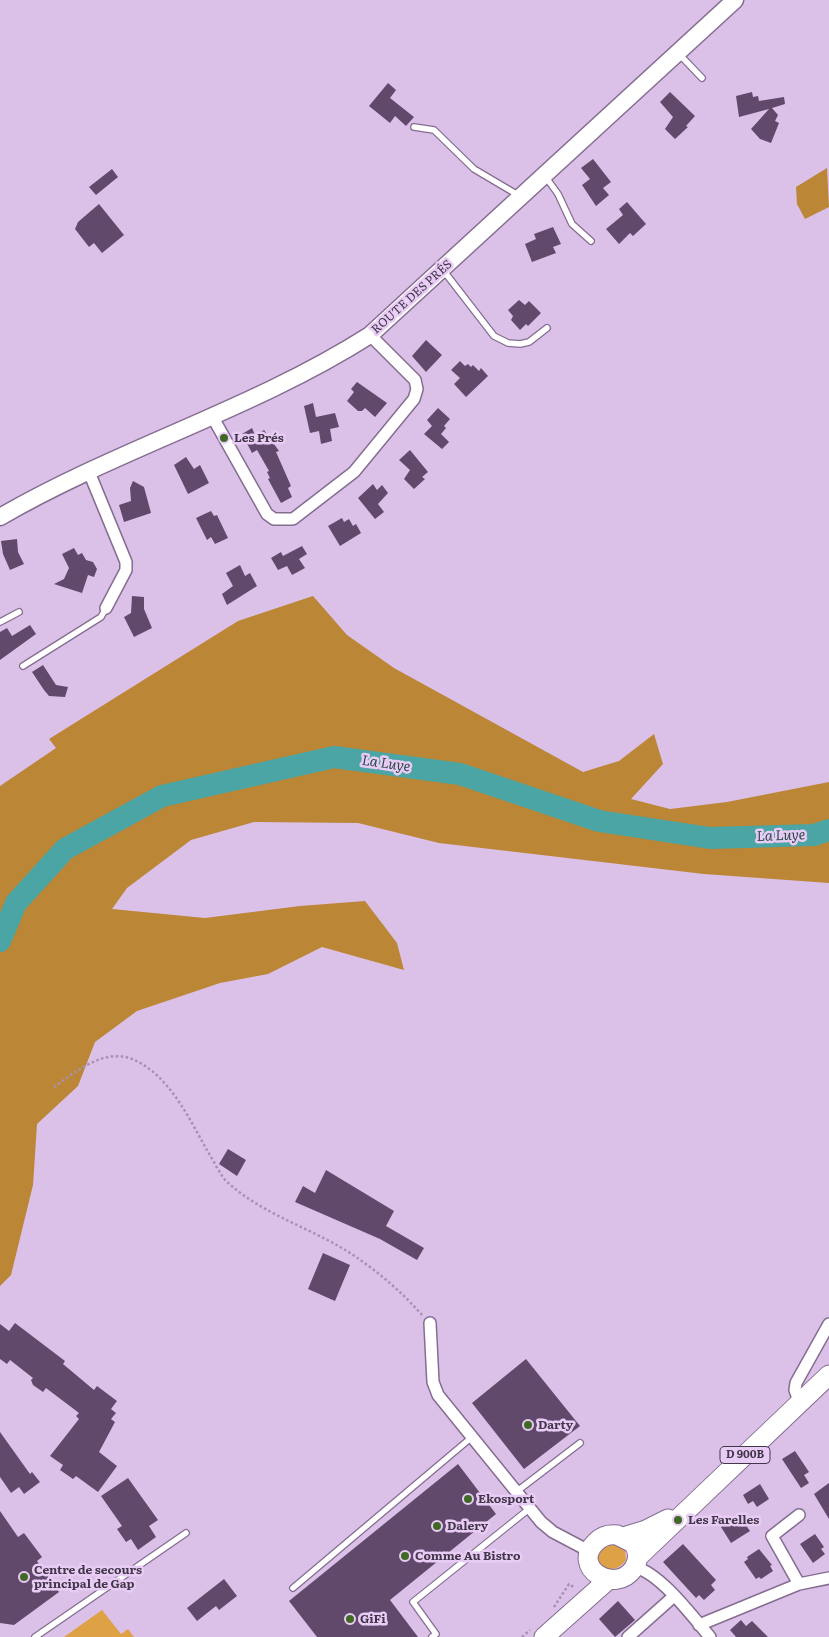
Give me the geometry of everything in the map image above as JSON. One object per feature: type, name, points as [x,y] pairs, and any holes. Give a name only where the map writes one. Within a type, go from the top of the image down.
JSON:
[{"type":"main road","name":"D 900B","points":[[636,1562],[690,1506],[829,1375]]},
{"type":"main road","name":"D 900B","points":[[623,1537],[646,1530],[690,1506]]},
{"type":"main road","points":[[568,1614],[580,1591],[589,1559],[601,1538],[612,1534],[623,1537],[636,1547],[636,1562],[621,1578],[608,1580],[600,1577],[589,1559]]},
{"type":"main road","points":[[539,1631],[568,1614],[608,1580]]},
{"type":"street","name":"ROUTE DES PRÉS","points":[[0,517],[89,472],[302,375],[370,335],[543,174],[735,0]]},
{"type":"street","points":[[212,416],[261,507],[274,519],[293,519],[354,472],[414,399],[417,389],[415,380],[370,335]]},
{"type":"street","points":[[89,472],[126,562],[126,570],[106,608]]},
{"type":"street","points":[[430,1323],[433,1382],[438,1395],[529,1508],[553,1532],[589,1559]]},
{"type":"street","points":[[800,1404],[795,1390],[796,1383],[828,1328]]},
{"type":"street","points":[[799,1584],[772,1536],[800,1515]]},
{"type":"street","points":[[636,1562],[673,1597],[710,1637]]},
{"type":"street","points":[[699,1625],[799,1584],[829,1578]]},
{"type":"street","points":[[628,1637],[673,1597]]},
{"type":"lane","points":[[678,53],[702,78]]},
{"type":"lane","points":[[414,126],[434,130],[474,169],[520,196]]},
{"type":"lane","points":[[543,174],[558,194],[572,224],[591,241]]},
{"type":"lane","points":[[442,270],[494,336],[508,343],[520,344],[528,342],[546,328]]},
{"type":"lane","points":[[23,666],[101,617],[106,608]]},
{"type":"lane","points":[[0,622],[19,612]]},
{"type":"lane","points":[[294,1588],[472,1437]]},
{"type":"lane","points":[[516,1492],[580,1443]]},
{"type":"lane","points":[[432,1637],[436,1634],[413,1602],[529,1508]]},
{"type":"lane","points":[[35,1637],[186,1533]]},
{"type":"path","points":[[54,1087],[83,1067],[116,1054],[134,1060],[155,1074],[182,1107],[224,1178],[244,1197],[348,1251],[400,1290],[430,1323]]},
{"type":"path","points":[[548,1612],[569,1584]]},
{"type":"path","points":[[522,1637],[539,1631]]},
{"type":"shaded area","points":[[827,168],[829,207],[805,219],[797,204],[796,187]]},
{"type":"shaded area","points":[[313,596],[347,635],[394,668],[583,772],[619,761],[654,734],[663,764],[631,799],[670,809],[727,802],[829,782],[829,883],[704,874],[439,843],[358,823],[254,822],[191,840],[127,888],[112,909],[205,918],[300,906],[365,901],[397,943],[404,970],[322,947],[268,974],[220,983],[137,1011],[95,1042],[78,1086],[37,1124],[33,1185],[11,1275],[0,1286],[0,786],[56,748],[49,739],[238,621]]},
{"type":"shaded area","points":[[612,1544],[625,1549],[626,1560],[621,1566],[614,1569],[600,1569],[595,1556],[597,1552]]},
{"type":"shaded area","points":[[102,1610],[121,1634],[128,1629],[134,1637],[64,1637]]},
{"type":"building","points":[[388,83],[396,90],[390,98],[414,117],[406,126],[395,116],[390,123],[369,106]]},
{"type":"building","points":[[670,92],[695,116],[686,126],[688,127],[675,139],[665,129],[673,117],[660,102]]},
{"type":"building","points":[[752,92],[753,97],[758,96],[759,101],[784,97],[785,104],[772,108],[778,115],[775,121],[779,123],[771,143],[760,139],[751,129],[769,109],[739,117],[736,96]]},
{"type":"building","points":[[593,159],[611,182],[603,188],[609,195],[596,206],[582,185],[590,179],[581,168]]},
{"type":"building","points":[[112,169],[118,177],[96,195],[89,187]]},
{"type":"building","points":[[627,202],[646,224],[633,236],[630,233],[619,244],[606,229],[623,215],[619,209]]},
{"type":"building","points":[[99,204],[124,235],[102,253],[94,243],[89,247],[75,229],[78,222]]},
{"type":"building","points":[[553,227],[561,244],[553,247],[556,253],[532,262],[525,244],[536,239],[534,234]]},
{"type":"building","points":[[519,300],[525,305],[529,301],[541,313],[528,326],[526,324],[520,330],[511,320],[513,316],[508,310]]},
{"type":"building","points":[[426,340],[442,355],[426,372],[412,356]]},
{"type":"building","points":[[460,361],[465,366],[468,364],[471,367],[473,365],[479,371],[481,368],[488,376],[466,397],[454,384],[460,378],[451,370]]},
{"type":"building","points":[[357,382],[387,403],[375,417],[365,408],[362,411],[358,411],[347,401],[354,392],[351,389]]},
{"type":"building","points":[[313,403],[316,417],[335,413],[339,427],[330,429],[332,441],[321,444],[319,431],[310,433],[304,406]]},
{"type":"building","points":[[438,408],[450,419],[444,426],[446,428],[441,434],[449,442],[442,449],[424,434],[432,426],[427,420]]},
{"type":"building","points":[[252,428],[255,435],[264,430],[279,451],[276,452],[291,486],[288,488],[292,497],[281,503],[268,479],[270,478],[267,472],[269,471],[257,450],[252,453],[242,434]]},
{"type":"building","points":[[410,450],[428,472],[422,477],[425,479],[414,489],[404,479],[410,470],[399,460]]},
{"type":"building","points":[[186,457],[194,469],[200,465],[209,483],[188,494],[174,465]]},
{"type":"building","points":[[133,481],[144,487],[151,513],[124,522],[119,505],[131,501],[130,488]]},
{"type":"building","points":[[373,484],[377,490],[382,485],[388,493],[378,504],[384,512],[375,519],[358,498]]},
{"type":"building","points":[[211,511],[214,516],[217,515],[228,538],[215,544],[211,537],[207,540],[196,518]]},
{"type":"building","points":[[342,518],[344,522],[349,519],[353,526],[356,524],[361,533],[340,546],[328,526]]},
{"type":"building","points":[[17,539],[18,552],[24,564],[10,570],[3,554],[1,541]]},
{"type":"building","points":[[302,546],[307,554],[299,559],[305,568],[292,575],[287,566],[278,570],[271,558],[281,552],[283,556]]},
{"type":"building","points":[[74,548],[78,555],[82,553],[86,560],[93,562],[97,569],[94,577],[88,575],[82,593],[54,584],[64,579],[69,568],[62,554]]},
{"type":"building","points":[[240,565],[245,576],[250,573],[257,586],[227,605],[222,594],[233,586],[226,573]]},
{"type":"building","points":[[132,596],[144,597],[144,609],[152,628],[134,637],[124,617],[131,613]]},
{"type":"building","points":[[30,625],[36,634],[0,660],[0,632],[7,628],[12,636]]},
{"type":"building","points":[[43,665],[56,685],[68,687],[65,697],[49,696],[44,690],[32,672]]},
{"type":"building","points":[[228,1149],[246,1160],[237,1176],[219,1164]]},
{"type":"building","points":[[326,1170],[394,1211],[386,1226],[424,1248],[417,1260],[380,1239],[295,1202],[303,1186],[315,1193]]},
{"type":"building","points":[[323,1253],[350,1265],[335,1301],[308,1289]]},
{"type":"building","points":[[15,1323],[65,1361],[63,1364],[94,1390],[97,1386],[117,1401],[111,1409],[116,1413],[111,1419],[115,1422],[99,1452],[117,1466],[98,1492],[76,1476],[73,1479],[60,1470],[63,1465],[50,1456],[79,1419],[76,1416],[79,1413],[46,1388],[43,1392],[33,1385],[31,1380],[33,1378],[10,1360],[7,1364],[0,1359],[0,1324],[9,1331]]},
{"type":"building","points":[[526,1359],[580,1426],[524,1469],[472,1403]]},
{"type":"building","points":[[0,1432],[30,1474],[32,1472],[40,1482],[24,1494],[19,1487],[11,1493],[0,1477]]},
{"type":"building","points":[[795,1451],[809,1472],[804,1475],[809,1483],[801,1488],[782,1459]]},
{"type":"building","points":[[458,1464],[496,1514],[390,1600],[418,1637],[317,1637],[289,1601]]},
{"type":"building","points":[[128,1478],[158,1520],[149,1526],[156,1537],[138,1550],[131,1539],[126,1542],[117,1529],[122,1526],[101,1496]]},
{"type":"building","points":[[829,1483],[829,1519],[814,1494]]},
{"type":"building","points":[[760,1484],[769,1499],[757,1507],[753,1501],[748,1504],[743,1495]]},
{"type":"building","name":"Centre de secours principal de Gap","points":[[0,1511],[18,1537],[24,1533],[42,1557],[37,1561],[59,1592],[14,1625],[0,1623]]},
{"type":"building","points":[[739,1515],[750,1531],[731,1543],[721,1527]]},
{"type":"building","points":[[815,1534],[824,1547],[821,1549],[825,1554],[813,1563],[800,1544]]},
{"type":"building","points":[[683,1544],[716,1580],[711,1585],[715,1590],[704,1600],[699,1595],[696,1598],[663,1562]]},
{"type":"building","points":[[759,1549],[772,1565],[770,1566],[773,1571],[761,1579],[759,1577],[756,1579],[744,1562],[748,1559],[747,1557]]},
{"type":"building","points":[[224,1579],[237,1596],[219,1610],[216,1606],[197,1621],[187,1608]]},
{"type":"building","points":[[618,1601],[635,1620],[615,1637],[599,1619]]},
{"type":"building","points":[[741,1620],[746,1626],[752,1621],[768,1637],[736,1637],[730,1630]]},
{"type":"waterway","name":"La Luye","points":[[0,941],[16,903],[65,849],[162,796],[334,757],[460,774],[599,821],[710,838],[814,835],[829,830]]},
{"type":"place","name":"Les Prés","points":[[224,438]]},
{"type":"place","name":"Darty","points":[[528,1425]]},
{"type":"place","name":"Ekosport","points":[[468,1499]]},
{"type":"place","name":"Les Farelles","points":[[678,1520]]},
{"type":"place","name":"Dalery","points":[[437,1526]]},
{"type":"place","name":"Comme Au Bistro","points":[[405,1556]]},
{"type":"place","name":"Centre de secours principal de Gap","points":[[24,1577]]},
{"type":"place","name":"GiFi","points":[[350,1619]]}]
